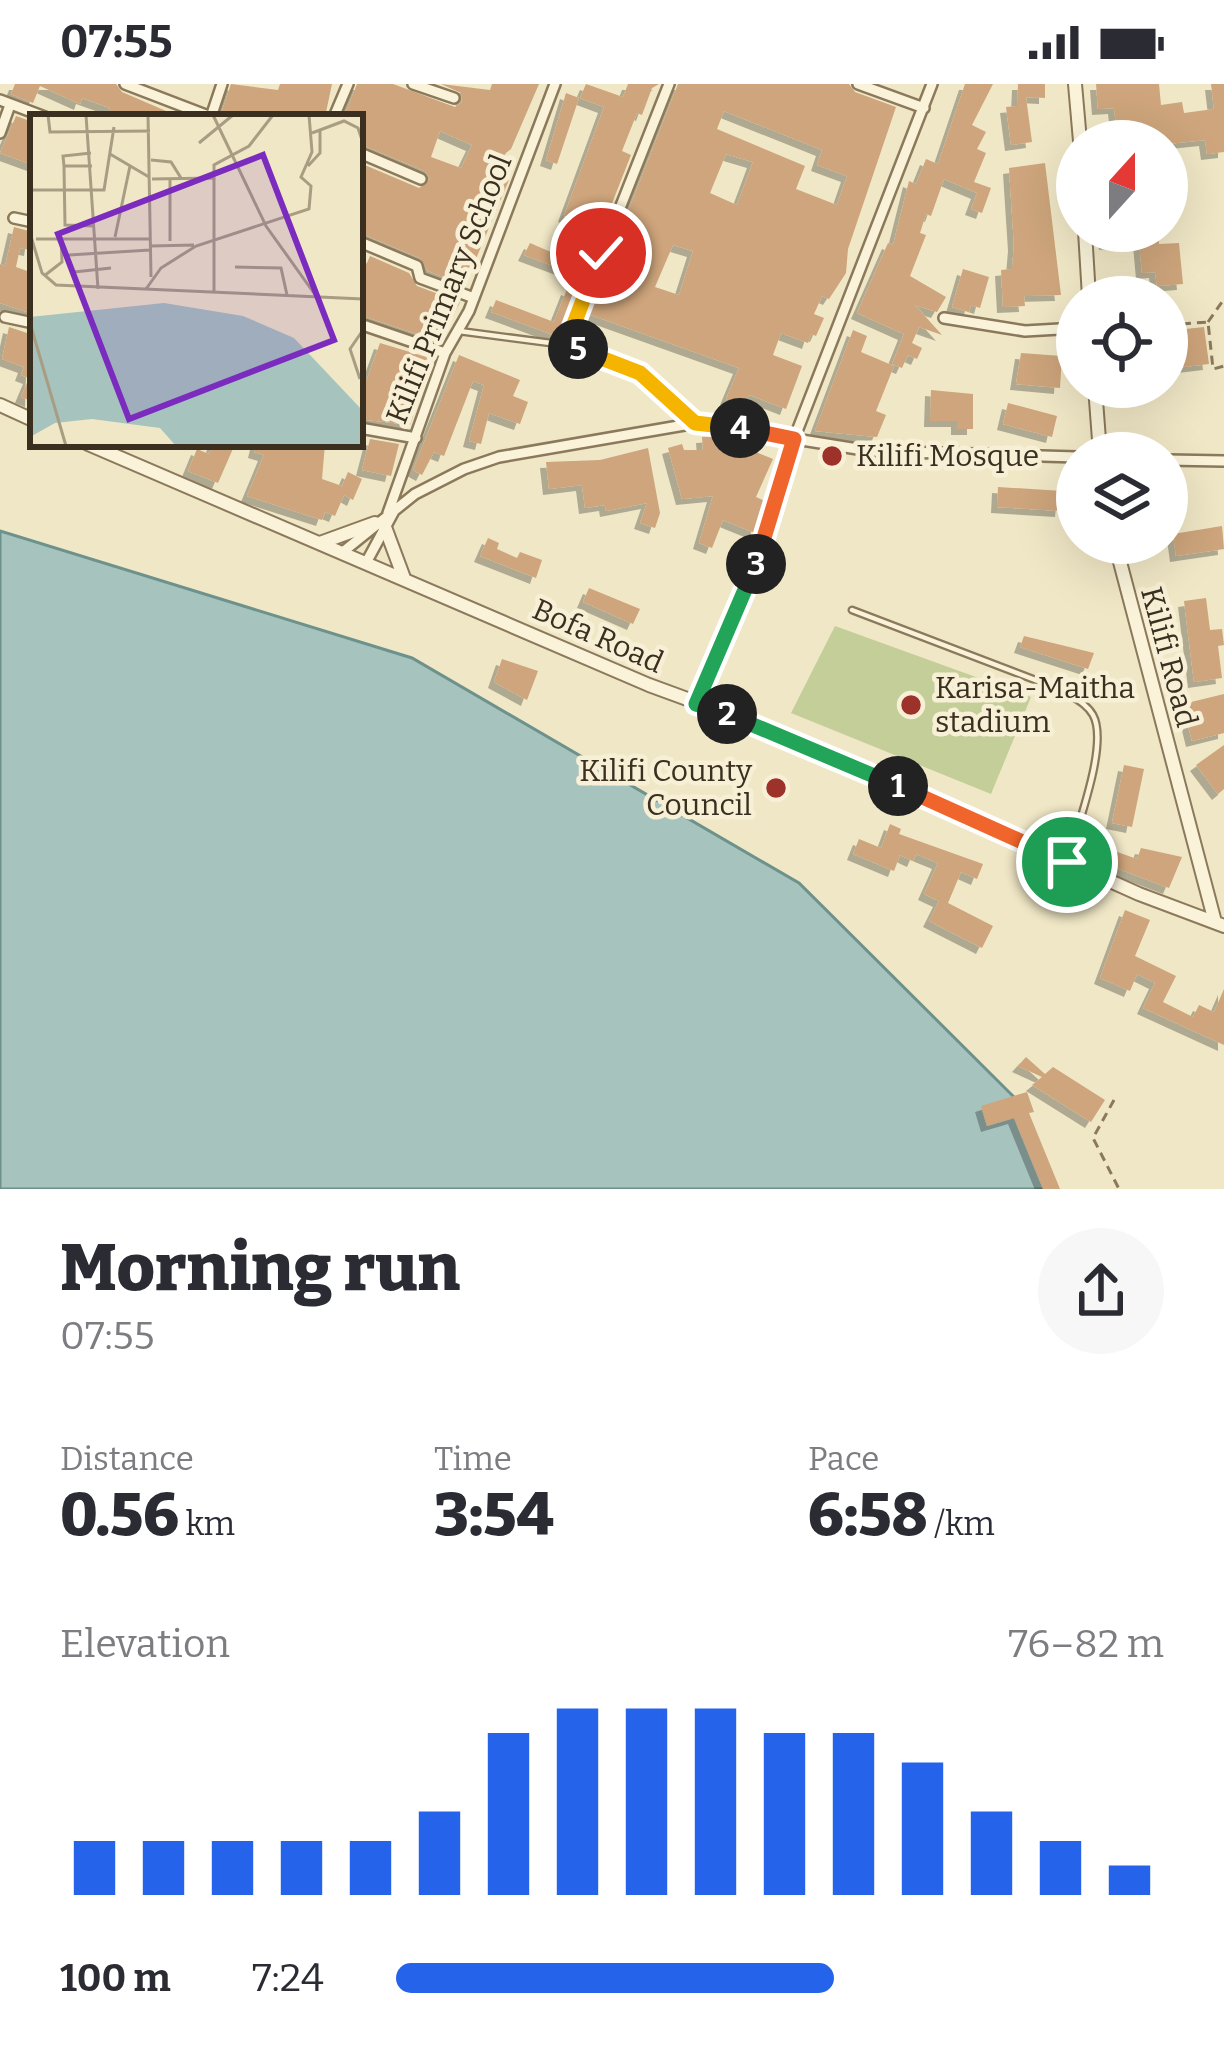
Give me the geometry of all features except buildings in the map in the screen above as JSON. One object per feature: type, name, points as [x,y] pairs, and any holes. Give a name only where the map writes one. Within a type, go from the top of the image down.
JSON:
[{"type":"street","points":[[125,84],[204,114]]},
{"type":"street","points":[[213,114],[222,84]]},
{"type":"street","points":[[335,114],[348,84]]},
{"type":"street","points":[[413,84],[454,98]]},
{"type":"street","name":"Kilifi Primary School","points":[[367,561],[445,353],[473,298],[555,84]]},
{"type":"street","points":[[566,345],[669,84]]},
{"type":"street","points":[[858,84],[924,108]]},
{"type":"street","points":[[696,704],[745,598],[794,439],[932,84]]},
{"type":"street","points":[[1076,84],[1079,120]]},
{"type":"street","points":[[0,133],[5,103],[36,114]]},
{"type":"street","points":[[363,154],[421,178]]},
{"type":"street","points":[[14,218],[30,221]]},
{"type":"street","points":[[363,243],[417,266],[420,278],[473,298]]},
{"type":"street","points":[[5,317],[30,322]]},
{"type":"street","points":[[944,318],[1025,332],[1056,330]]},
{"type":"street","points":[[363,325],[445,353]]},
{"type":"street","points":[[0,405],[30,419]]},
{"type":"street","points":[[344,550],[386,517],[464,469],[499,457],[695,423],[870,451],[1056,456]]},
{"type":"street","points":[[363,428],[416,437]]},
{"type":"street","name":"Bofa Road","points":[[99,447],[1220,924]]},
{"type":"street","points":[[1188,460],[1224,461]]},
{"type":"street","points":[[319,543],[386,517]]},
{"type":"street","points":[[386,517],[404,578]]},
{"type":"street","name":"Kilifi Road","points":[[1121,564],[1220,924]]},
{"type":"lane","points":[[459,331],[566,345],[640,373],[695,423]]},
{"type":"lane","points":[[852,610],[1064,691],[1090,709],[1097,723],[1095,758],[1067,862]]},
{"type":"path","points":[[1224,299],[1208,322],[1213,369],[1224,366]]},
{"type":"path","points":[[1188,323],[1208,322]]},
{"type":"path","points":[[1114,1100],[1093,1138],[1119,1189]]},
{"type":"green space","name":"Karisa-Maitha stadium","points":[[835,626],[1031,697],[991,794],[791,713]]},
{"type":"water","points":[[0,531],[412,658],[799,883],[1016,1099],[1052,1189],[0,1189]]},
{"type":"place","name":"Kilifi Mosque","points":[[832,456]]},
{"type":"place","name":"Karisa-Maitha stadium","points":[[911,705]]},
{"type":"place","name":"Kilifi County Council","points":[[776,788]]},
{"type":"route","points":[[601,253],[566,345],[640,373],[695,423],[794,439],[745,598],[696,704],[777,732],[1067,862]]}]
